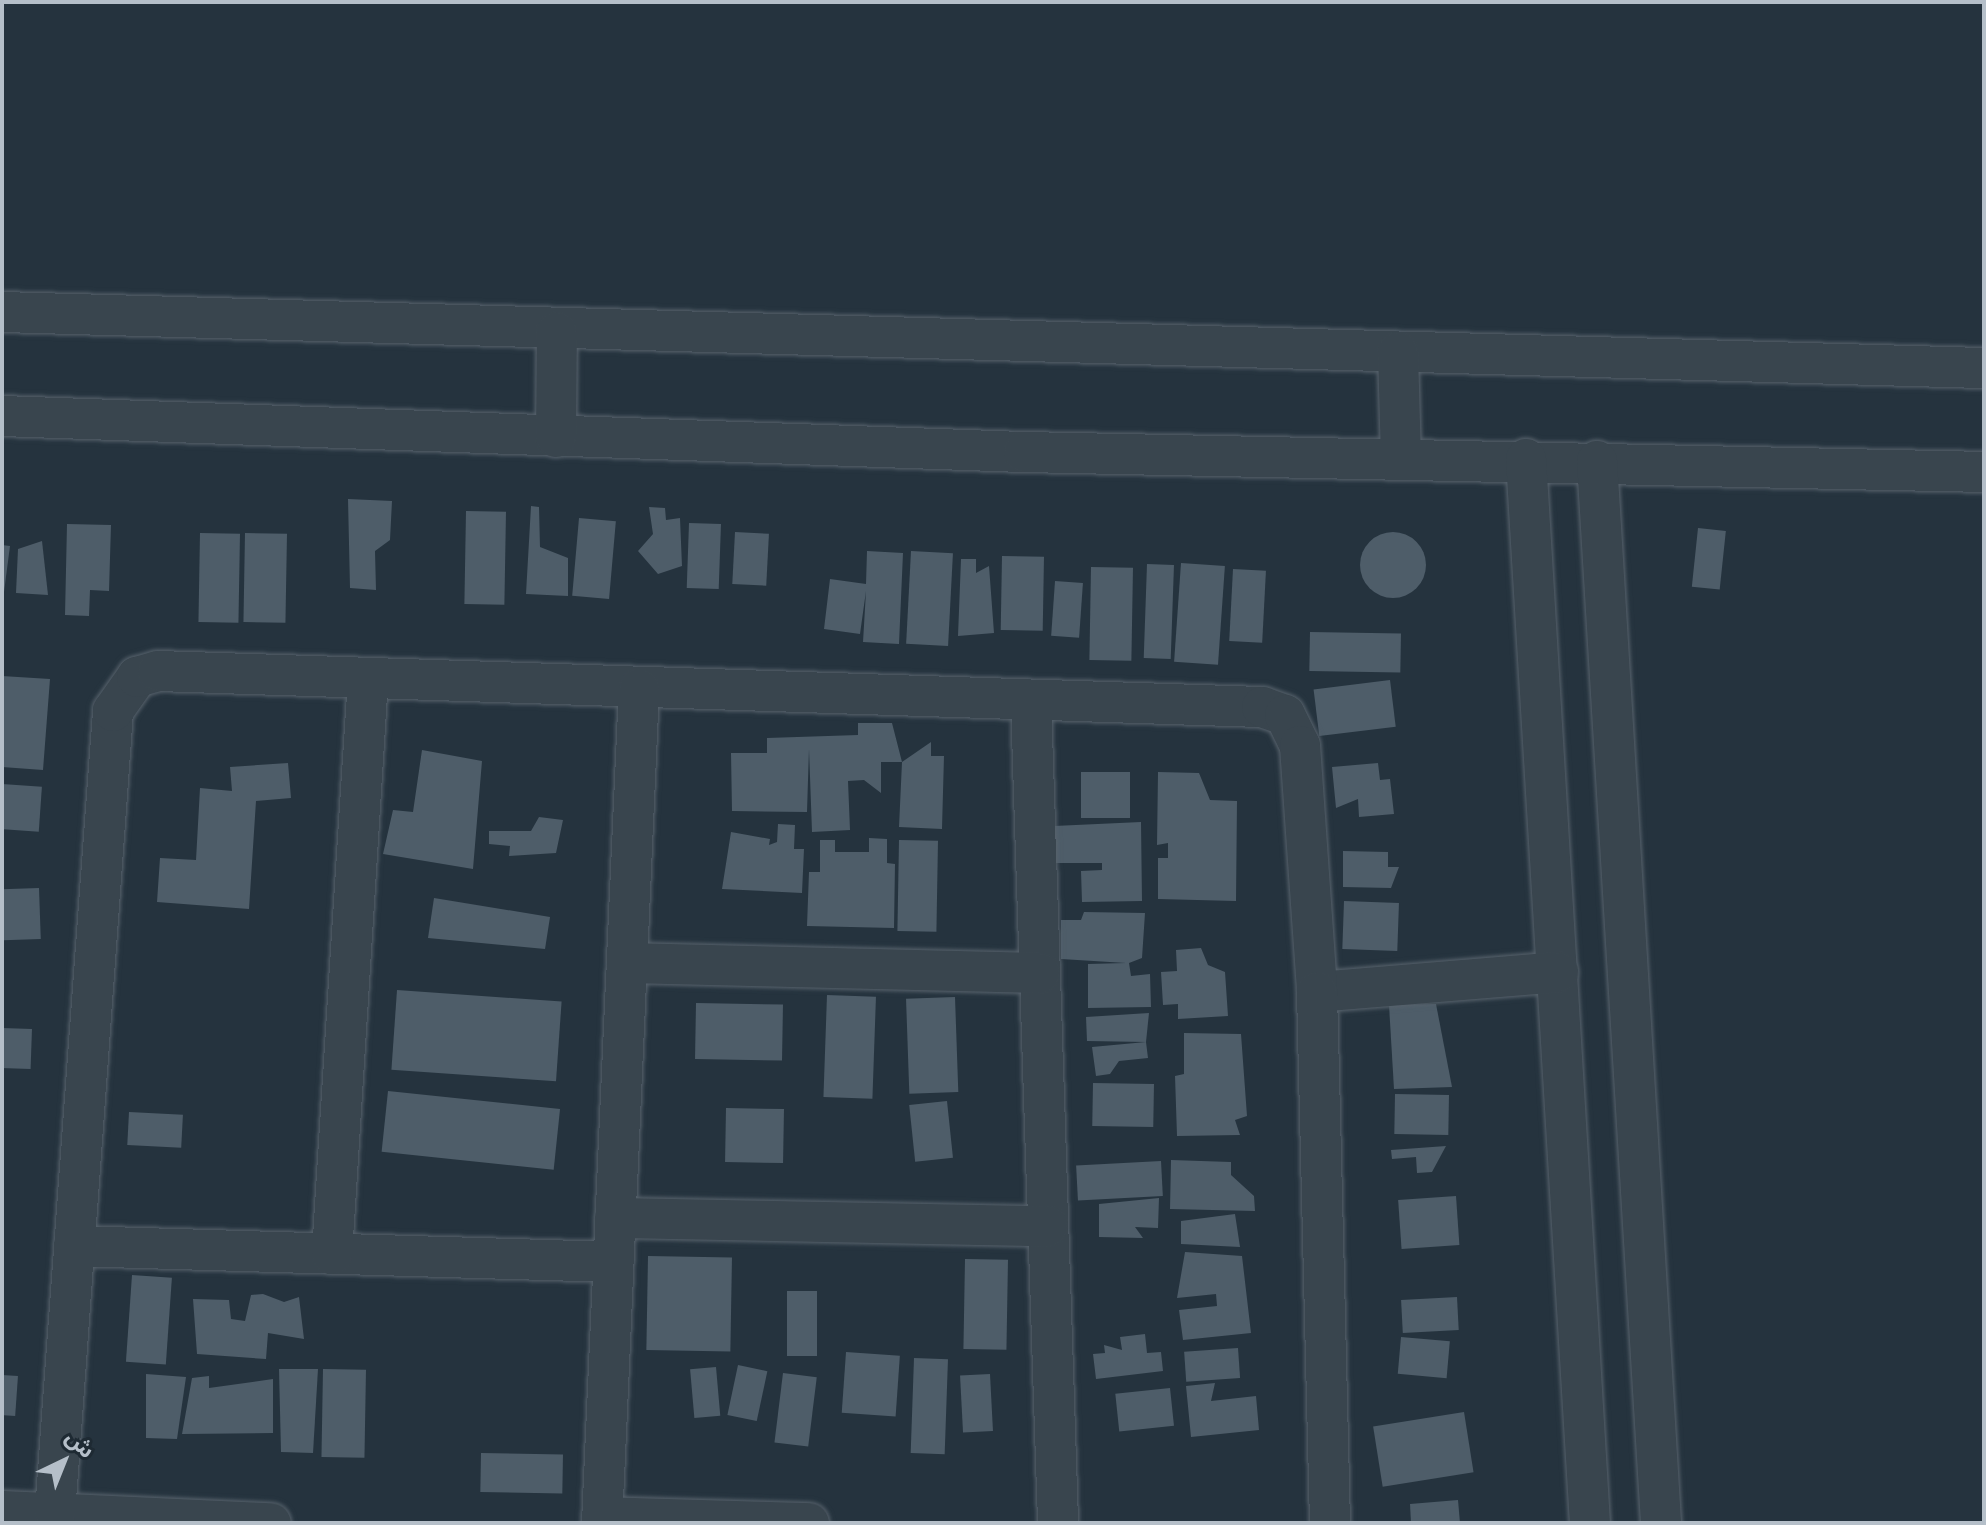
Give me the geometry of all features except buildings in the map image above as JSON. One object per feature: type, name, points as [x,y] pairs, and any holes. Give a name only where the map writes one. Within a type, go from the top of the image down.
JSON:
[{"type":"street","points":[[2,312],[557,332],[1984,368]]},
{"type":"street","points":[[556,437],[557,332]]},
{"type":"street","points":[[1398,352],[1401,459]]},
{"type":"street","points":[[2,416],[556,437],[1984,472]]},
{"type":"street","points":[[1526,459],[1590,1523]]},
{"type":"street","points":[[1597,461],[1661,1523]]},
{"type":"street","points":[[55,1513],[111,733],[121,691],[158,671],[1031,703],[1262,707],[1285,715],[1300,746],[1317,992],[1330,1523]]},
{"type":"street","points":[[332,1254],[368,679]]},
{"type":"street","points":[[639,689],[602,1520],[809,1523]]},
{"type":"street","points":[[1031,703],[1058,1523]]},
{"type":"street","points":[[627,963],[1040,973]]},
{"type":"street","points":[[1317,992],[1558,972]]},
{"type":"street","points":[[615,1218],[1048,1226]]},
{"type":"street","points":[[74,1246],[613,1262]]},
{"type":"street","points":[[2,1511],[271,1523]]}]
